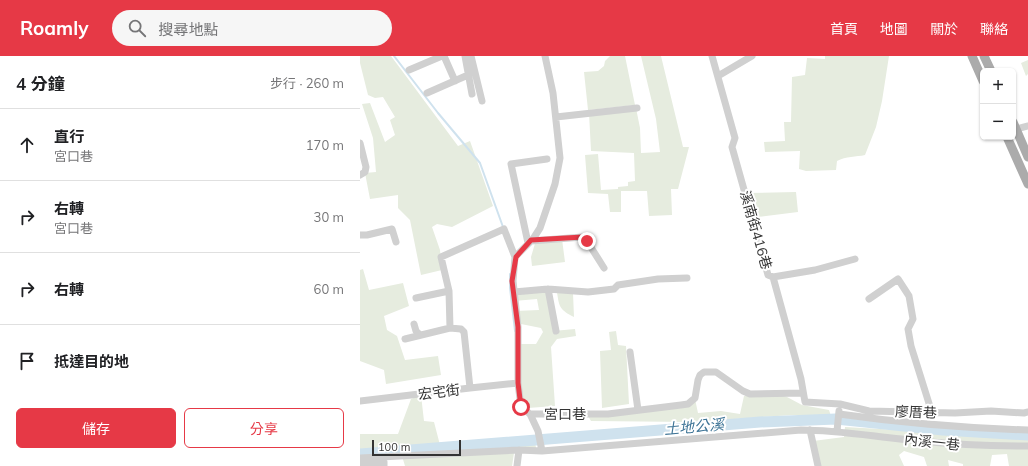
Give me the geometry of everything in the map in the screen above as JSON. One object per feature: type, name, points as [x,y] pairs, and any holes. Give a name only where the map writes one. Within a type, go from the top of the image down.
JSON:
[{"type":"main road","points":[[972,56],[980,74]]},
{"type":"main road","points":[[984,56],[990,68]]},
{"type":"main road","points":[[1016,130],[1028,157]]},
{"type":"main road","points":[[1008,140],[1028,184]]},
{"type":"street","points":[[409,70],[443,56],[454,81]]},
{"type":"street","points":[[465,56],[472,94]]},
{"type":"street","points":[[471,56],[482,101]]},
{"type":"street","points":[[450,328],[449,292],[441,257],[504,229],[516,257],[530,242],[540,228],[555,184],[560,158],[553,93],[545,56]]},
{"type":"street","name":"溪南街416巷","points":[[712,56],[735,138],[732,147],[768,275],[773,277],[801,379],[805,402]]},
{"type":"street","points":[[718,76],[752,56]]},
{"type":"street","points":[[427,93],[468,75]]},
{"type":"street","points":[[556,117],[637,108]]},
{"type":"street","points":[[1016,126],[1028,126]]},
{"type":"street","points":[[360,142],[366,167],[365,172],[360,175]]},
{"type":"street","points":[[530,242],[511,164],[547,158]]},
{"type":"street","points":[[360,235],[367,235],[392,229],[396,242]]},
{"type":"street","points":[[530,242],[583,237],[604,268]]},
{"type":"street","name":"宮口巷","points":[[516,257],[512,281],[518,327],[518,383],[521,407],[530,414],[608,414],[688,404],[695,398],[698,380],[700,375],[704,372],[716,372],[742,391],[750,394],[803,393]]},
{"type":"street","points":[[773,277],[815,270],[856,259]]},
{"type":"street","points":[[514,292],[548,289],[588,292],[614,289],[618,285],[687,278]]},
{"type":"street","points":[[869,299],[898,279],[909,296],[913,319],[908,329],[911,346],[932,413]]},
{"type":"street","points":[[548,289],[556,331]]},
{"type":"street","points":[[416,298],[449,292]]},
{"type":"street","points":[[414,324],[416,331],[420,335]]},
{"type":"street","points":[[405,339],[450,328],[461,329],[464,332],[470,388]]},
{"type":"street","points":[[630,352],[638,410]]},
{"type":"street","name":"宏宅街","points":[[360,401],[518,383]]},
{"type":"street","name":"廖厝巷","points":[[805,402],[840,404],[869,410],[932,413],[991,411],[1028,412]]},
{"type":"street","points":[[838,429],[840,404]]},
{"type":"street","points":[[530,414],[538,431],[542,448]]},
{"type":"street","points":[[839,414],[975,428],[1028,430]]},
{"type":"street","name":"內溪一巷","points":[[360,458],[519,450],[838,429],[920,441],[977,446],[1028,446]]},
{"type":"street","points":[[810,430],[818,466]]},
{"type":"street","points":[[517,466],[519,450]]},
{"type":"street","points":[[360,465],[384,462],[384,466]]},
{"type":"shaded area","points":[[360,56],[391,56],[458,146],[470,141],[493,206],[452,227],[437,224],[432,227],[440,250],[442,270],[421,275],[410,220],[398,208],[398,195],[370,199],[365,173],[376,172],[373,138],[362,104],[370,103],[385,142],[395,135],[390,120],[395,117],[383,97],[375,98],[368,95],[360,63]]},
{"type":"shaded area","points":[[610,56],[625,56],[635,105],[588,110],[584,72],[598,71],[604,66],[605,61]]},
{"type":"shaded area","points":[[641,56],[661,56],[683,147],[689,147],[678,189],[671,189],[672,215],[649,216],[647,191],[621,191],[621,212],[610,212],[608,194],[588,193],[585,155],[598,154],[601,190],[618,189],[618,187],[628,186],[628,182],[635,181],[634,153],[591,151],[589,113],[636,108],[640,128],[641,153],[660,152],[656,119]]},
{"type":"shaded area","points":[[825,56],[889,56],[882,101],[876,127],[865,155],[840,159],[837,161],[836,170],[806,171],[799,169],[800,151],[765,152],[764,142],[785,141],[784,122],[791,122],[792,77],[805,75],[807,58],[825,59]]},
{"type":"shaded area","points":[[1028,60],[1028,74],[1026,76],[1021,63]]},
{"type":"shaded area","points":[[796,192],[798,212],[751,218],[745,193]]},
{"type":"shaded area","points":[[562,239],[565,262],[532,266],[531,257],[536,240]]},
{"type":"shaded area","points":[[363,269],[369,290],[403,283],[409,306],[384,316],[387,330],[397,336],[405,360],[438,356],[441,375],[386,384],[384,370],[360,361],[360,270]]},
{"type":"shaded area","points":[[546,291],[553,331],[575,329],[576,336],[557,339],[551,347],[555,406],[528,408],[522,405],[518,344],[536,344],[543,332],[541,328],[516,323],[515,311],[539,310],[537,299],[514,301],[515,293]]},
{"type":"shaded area","points":[[557,292],[573,293],[574,317],[561,308]]},
{"type":"shaded area","points":[[616,331],[618,345],[626,346],[629,404],[602,408],[600,351],[611,350],[609,332]]},
{"type":"shaded area","points":[[421,395],[424,421],[434,422],[440,445],[535,443],[537,452],[514,453],[512,466],[405,466],[402,456],[360,465],[360,434],[398,434],[411,399]]},
{"type":"shaded area","points":[[780,395],[802,405],[829,410],[831,416],[792,415],[690,422],[591,421],[588,416],[682,408],[695,399],[698,413],[721,411],[740,414],[744,396]]},
{"type":"shaded area","points":[[845,427],[1003,436],[1028,440],[1028,466],[1009,466],[1007,454],[992,455],[990,466],[963,466],[963,464],[948,460],[949,466],[927,466],[924,457],[904,451],[899,455],[904,466],[819,466],[813,441],[844,437]]},
{"type":"waterway","points":[[394,56],[438,113],[480,163],[503,227]]},
{"type":"waterway","points":[[510,274],[510,288],[515,331]]},
{"type":"waterway","name":"土地公溪","points":[[360,454],[760,422],[836,419],[943,430],[1028,435]]},
{"type":"route","points":[[521,407],[518,383],[518,327],[512,281],[516,257],[531,240],[583,237],[587,241]]}]
